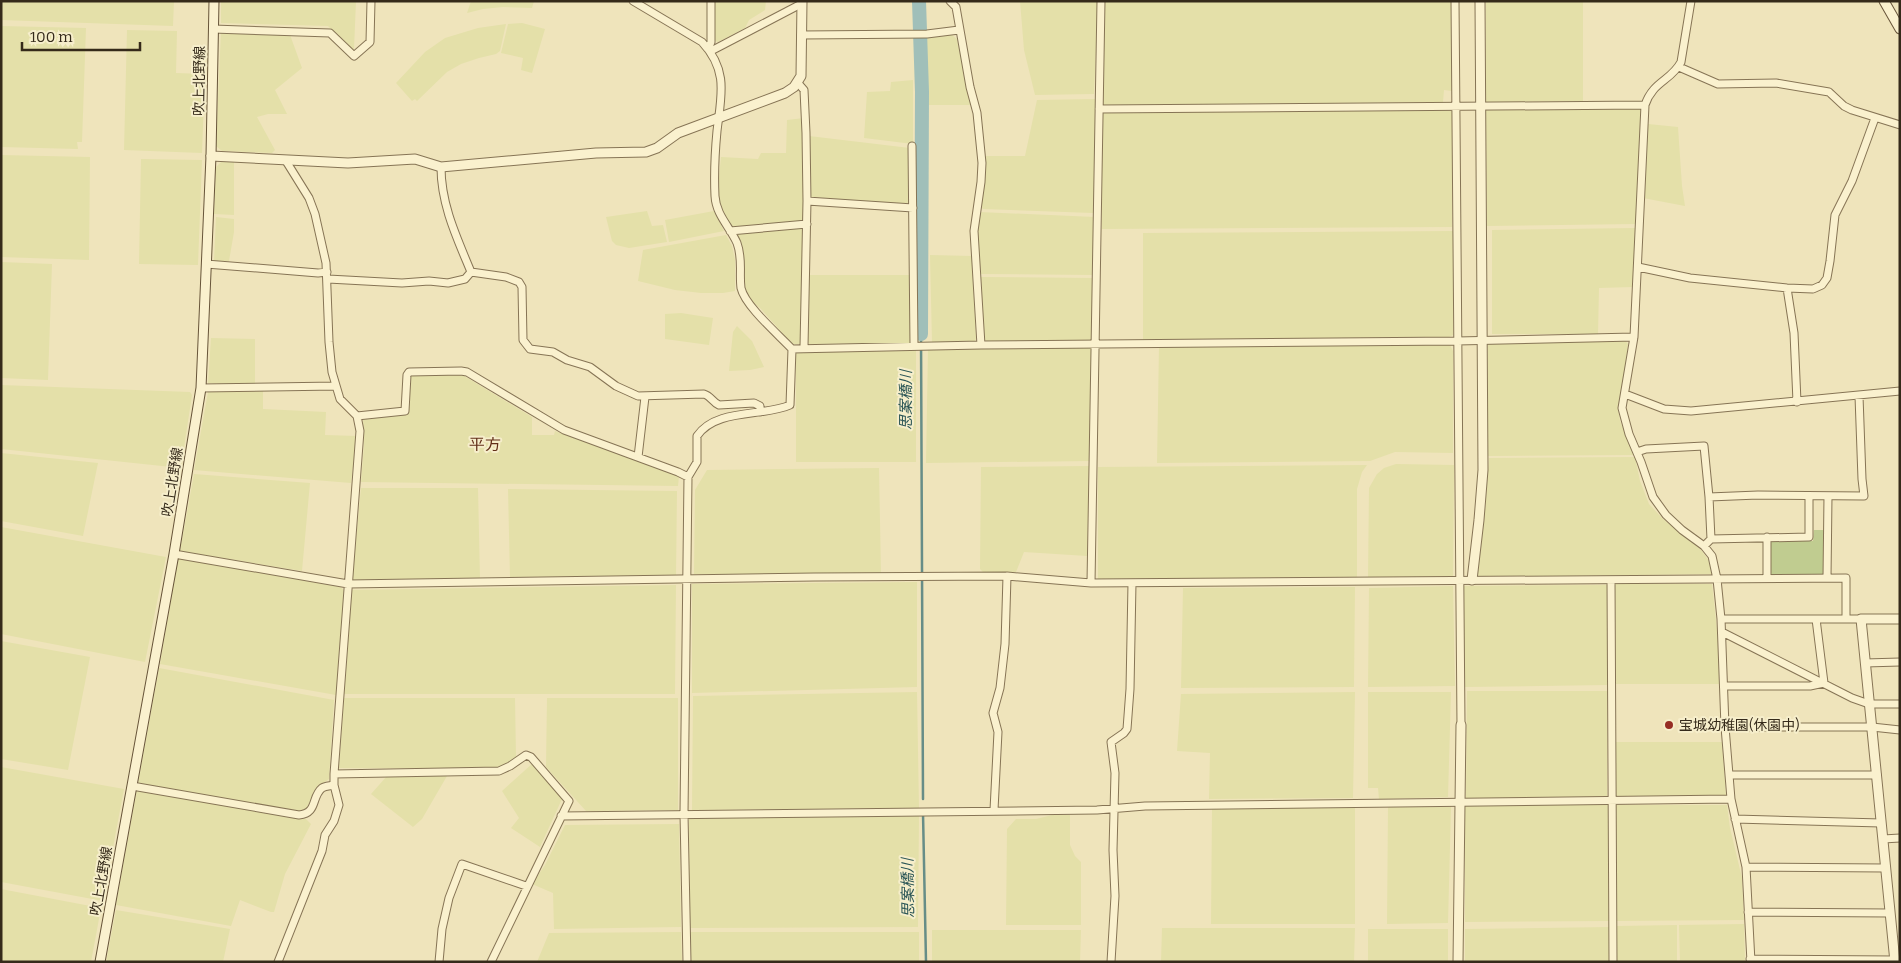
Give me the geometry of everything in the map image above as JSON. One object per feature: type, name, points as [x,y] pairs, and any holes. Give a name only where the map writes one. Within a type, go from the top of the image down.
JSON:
[{"type":"street","name":"吹上北野線","points":[[100,962],[174,554],[201,388],[211,156],[214,1]]},
{"type":"street","points":[[213,29],[330,33],[354,56],[370,42],[371,1]]},
{"type":"street","points":[[633,1],[702,42],[710,50],[722,78],[715,198],[719,214],[737,245],[741,259],[742,289],[746,300],[792,348],[790,405],[771,412],[737,414],[716,421],[700,432],[697,436],[696,444],[697,462],[688,477],[684,814],[686,962]]},
{"type":"street","points":[[710,50],[711,1]]},
{"type":"street","points":[[950,1],[956,7],[959,30],[977,113],[982,163],[974,231],[981,344]]},
{"type":"street","points":[[1091,583],[1101,1]]},
{"type":"street","points":[[1455,1],[1461,725],[1458,962]]},
{"type":"street","points":[[1472,580],[1480,520],[1483,470],[1480,1]]},
{"type":"street","points":[[1691,1],[1684,52],[1678,68],[1654,88],[1645,106],[1634,337],[1626,394],[1623,401],[1623,416],[1649,487],[1660,508],[1682,530],[1704,546],[1712,556],[1717,579],[1721,618],[1731,799],[1746,867],[1751,960],[1895,961],[1861,619]]},
{"type":"street","points":[[1884,1],[1900,29]]},
{"type":"street","points":[[211,156],[348,163],[415,159],[441,167],[596,153],[646,152],[657,148],[678,134],[785,94],[794,87],[801,76],[802,3],[710,50]]},
{"type":"street","points":[[801,35],[927,34],[959,30]]},
{"type":"street","points":[[1678,68],[1718,84],[1776,83],[1829,92],[1844,106],[1900,125]]},
{"type":"street","points":[[797,82],[804,90],[805,102],[807,224],[804,347]]},
{"type":"street","points":[[1099,109],[1481,105],[1645,106]]},
{"type":"street","points":[[1638,267],[1690,278],[1788,288],[1813,289],[1822,285],[1826,278],[1830,261],[1835,215],[1852,182],[1875,118]]},
{"type":"street","points":[[912,146],[916,346]]},
{"type":"street","points":[[278,962],[322,851],[325,834],[334,821],[339,805],[334,785],[334,774],[360,431],[357,416],[340,399],[331,366],[328,276],[323,247],[309,198],[286,161]]},
{"type":"street","points":[[441,167],[442,187],[450,222],[471,272]]},
{"type":"street","points":[[807,201],[913,208]]},
{"type":"street","points":[[730,231],[807,224]]},
{"type":"street","points":[[206,264],[318,273],[328,276],[402,283],[429,281],[448,283],[465,279],[471,272]]},
{"type":"street","points":[[471,272],[506,277],[520,282],[522,287],[523,340],[530,349],[552,352],[567,360],[590,367],[616,386],[638,396],[704,394],[708,395],[719,405],[754,404],[760,406],[760,412]]},
{"type":"street","points":[[1788,288],[1794,333],[1797,402]]},
{"type":"street","points":[[792,348],[981,344],[1457,341],[1634,337]]},
{"type":"street","points":[[357,416],[406,411],[407,375],[409,372],[461,370],[564,430],[688,477]]},
{"type":"street","points":[[201,388],[336,386]]},
{"type":"street","points":[[1626,394],[1656,407],[1676,411],[1691,411],[1900,392]]},
{"type":"street","points":[[1709,497],[1864,496],[1859,396]]},
{"type":"street","points":[[638,457],[646,397]]},
{"type":"street","points":[[1637,452],[1646,449],[1704,446],[1711,539]]},
{"type":"street","points":[[1704,546],[1711,539],[1808,537],[1809,496]]},
{"type":"street","points":[[1827,578],[1828,496]]},
{"type":"street","points":[[1767,537],[1767,578]]},
{"type":"street","points":[[174,554],[348,584],[686,580],[814,576],[1007,576],[1091,583],[1846,578],[1846,620]]},
{"type":"street","points":[[994,810],[998,732],[993,713],[1001,680],[1005,644],[1007,576]]},
{"type":"street","points":[[1611,580],[1613,962]]},
{"type":"street","points":[[1111,962],[1115,896],[1113,809],[1115,773],[1111,742],[1127,729],[1130,689],[1132,583]]},
{"type":"street","points":[[1721,618],[1900,619]]},
{"type":"street","points":[[1816,620],[1824,683]]},
{"type":"street","points":[[1722,632],[1852,698],[1869,704],[1900,704]]},
{"type":"street","points":[[1865,663],[1900,662]]},
{"type":"street","points":[[1724,686],[1810,686],[1824,683]]},
{"type":"street","points":[[1726,726],[1872,727],[1900,730]]},
{"type":"street","points":[[334,774],[499,771],[526,755],[531,757],[569,801],[545,852],[526,886],[491,962]]},
{"type":"street","points":[[1729,775],[1877,776]]},
{"type":"street","points":[[132,786],[299,815],[306,814],[311,810],[318,792],[323,787],[334,785]]},
{"type":"street","points":[[561,816],[1113,809],[1144,806],[1611,802],[1731,799]]},
{"type":"street","points":[[1735,820],[1882,823]]},
{"type":"street","points":[[1883,839],[1900,838]]},
{"type":"street","points":[[439,962],[442,929],[462,864],[526,886]]},
{"type":"street","points":[[1746,867],[1885,868]]},
{"type":"street","points":[[1748,912],[1890,913]]},
{"type":"shaded area","points":[[1,1],[174,1],[173,26],[1,20]]},
{"type":"shaded area","points":[[221,1],[356,1],[354,49],[352,50],[328,26],[221,23]]},
{"type":"shaded area","points":[[471,1],[534,1],[532,8],[503,7],[467,13]]},
{"type":"shaded area","points":[[715,1],[766,1],[765,10],[749,20],[745,28],[718,42],[715,41]]},
{"type":"shaded area","points":[[1020,1],[1098,1],[1094,94],[1035,95],[1024,50]]},
{"type":"shaded area","points":[[1104,1],[1451,1],[1452,91],[1444,90],[1443,102],[1103,105]]},
{"type":"shaded area","points":[[1486,1],[1583,1],[1583,101],[1486,102]]},
{"type":"shaded area","points":[[522,23],[545,29],[532,73],[521,70],[523,58],[501,53],[508,24]]},
{"type":"shaded area","points":[[506,24],[500,51],[496,54],[461,64],[447,72],[417,101],[415,99],[412,101],[396,83],[425,52],[445,38],[478,28]]},
{"type":"shaded area","points":[[1,26],[86,28],[82,142],[77,142],[78,149],[1,147]]},
{"type":"shaded area","points":[[127,30],[177,31],[176,73],[205,74],[202,153],[124,150]]},
{"type":"shaded area","points":[[221,31],[289,32],[302,68],[275,90],[287,114],[268,114],[257,117],[275,150],[272,153],[222,151],[216,146]]},
{"type":"shaded area","points":[[952,35],[957,39],[971,105],[928,105],[926,36]]},
{"type":"shaded area","points":[[913,80],[913,144],[864,138],[867,92],[890,91],[891,82]]},
{"type":"shaded area","points":[[1095,99],[1095,210],[1093,213],[983,209],[981,207],[985,177],[984,156],[1025,156],[1037,100]]},
{"type":"shaded area","points":[[1640,107],[1643,109],[1636,224],[1487,226],[1486,109]]},
{"type":"shaded area","points":[[1452,110],[1452,227],[1102,229],[1102,114],[1105,112]]},
{"type":"shaded area","points":[[804,118],[803,221],[730,228],[719,202],[718,188],[721,157],[758,159],[761,153],[786,153],[787,120]]},
{"type":"shaded area","points":[[1648,124],[1678,127],[1685,206],[1643,198]]},
{"type":"shaded area","points":[[809,136],[910,148],[910,204],[810,197]]},
{"type":"shaded area","points":[[1,155],[90,157],[89,260],[1,257]]},
{"type":"shaded area","points":[[141,159],[202,160],[198,265],[139,264]]},
{"type":"shaded area","points":[[222,161],[234,161],[234,215],[214,214],[216,167]]},
{"type":"shaded area","points":[[647,211],[652,226],[663,225],[667,242],[629,248],[616,245],[612,241],[606,217]]},
{"type":"shaded area","points":[[714,211],[724,231],[669,242],[665,220]]},
{"type":"shaded area","points":[[979,212],[1095,217],[1094,275],[980,274],[977,215]]},
{"type":"shaded area","points":[[216,217],[234,219],[234,232],[229,261],[214,261]]},
{"type":"shaded area","points":[[801,226],[804,229],[803,342],[801,344],[792,344],[761,309],[747,297],[744,289],[743,252],[734,233]]},
{"type":"shaded area","points":[[1635,228],[1633,287],[1599,288],[1598,334],[1492,334],[1492,230]]},
{"type":"shaded area","points":[[1453,231],[1453,335],[1449,337],[1143,340],[1143,233]]},
{"type":"shaded area","points":[[726,235],[732,246],[735,260],[735,291],[701,293],[675,290],[638,281],[643,250]]},
{"type":"shaded area","points":[[930,255],[972,256],[976,339],[974,342],[932,342]]},
{"type":"shaded area","points":[[1,262],[52,264],[48,380],[1,378]]},
{"type":"shaded area","points":[[809,275],[913,275],[912,343],[809,344]]},
{"type":"shaded area","points":[[981,277],[1094,278],[1092,341],[988,342],[984,339]]},
{"type":"shaded area","points":[[681,313],[713,318],[709,345],[665,339],[665,314]]},
{"type":"shaded area","points":[[737,326],[752,341],[764,367],[729,371],[733,332]]},
{"type":"shaded area","points":[[211,338],[255,339],[255,385],[208,383]]},
{"type":"shaded area","points":[[1625,340],[1628,344],[1618,408],[1620,421],[1634,455],[1488,456],[1488,344]]},
{"type":"shaded area","points":[[1450,345],[1453,351],[1453,453],[1395,452],[1370,461],[1157,463],[1159,346]]},
{"type":"shaded area","points":[[1092,347],[1089,461],[926,463],[928,350]]},
{"type":"shaded area","points":[[916,350],[916,462],[796,462],[796,352]]},
{"type":"shaded area","points":[[461,374],[532,417],[532,435],[554,435],[555,431],[679,476],[678,486],[361,482],[364,446],[363,417],[409,413],[410,375]]},
{"type":"shaded area","points":[[1,385],[190,392],[192,395],[181,468],[1,449]]},
{"type":"shaded area","points":[[263,391],[263,409],[326,412],[325,435],[357,436],[351,483],[194,470],[208,392]]},
{"type":"shaded area","points":[[1,453],[98,463],[83,536],[1,521]]},
{"type":"shaded area","points":[[1635,457],[1640,481],[1649,504],[1663,519],[1699,547],[1709,561],[1712,574],[1477,577],[1484,523],[1489,458]]},
{"type":"shaded area","points":[[1396,464],[1454,465],[1453,578],[1368,578],[1369,488],[1377,474],[1384,468]]},
{"type":"shaded area","points":[[1367,465],[1362,472],[1357,489],[1357,577],[1098,579],[1098,467]]},
{"type":"shaded area","points":[[1089,466],[1087,556],[1024,552],[1016,572],[983,572],[980,569],[981,467]]},
{"type":"shaded area","points":[[879,468],[881,574],[694,574],[695,490],[707,470]]},
{"type":"shaded area","points":[[194,474],[310,483],[302,571],[180,551]]},
{"type":"shaded area","points":[[361,488],[478,488],[480,579],[352,580]]},
{"type":"shaded area","points":[[508,489],[677,491],[676,576],[510,577]]},
{"type":"shaded area","points":[[1,527],[166,557],[145,662],[1,634]]},
{"type":"shaded area","points":[[178,558],[340,587],[344,590],[336,695],[160,664]]},
{"type":"shaded area","points":[[917,582],[917,687],[692,693],[692,584]]},
{"type":"shaded area","points":[[1615,584],[1712,584],[1719,649],[1719,684],[1616,684]]},
{"type":"shaded area","points":[[676,585],[675,694],[343,694],[351,590]]},
{"type":"shaded area","points":[[1607,585],[1607,685],[1465,687],[1463,586]]},
{"type":"shaded area","points":[[1453,586],[1455,686],[1368,687],[1369,588]]},
{"type":"shaded area","points":[[1355,587],[1354,687],[1181,688],[1183,588]]},
{"type":"shaded area","points":[[1,641],[90,657],[68,770],[1,759]]},
{"type":"shaded area","points":[[159,668],[334,700],[329,779],[316,788],[306,810],[298,812],[138,784]]},
{"type":"shaded area","points":[[1467,691],[1607,691],[1607,797],[1466,799]]},
{"type":"shaded area","points":[[917,692],[919,808],[692,810],[693,696]]},
{"type":"shaded area","points":[[1355,692],[1353,798],[1209,799],[1210,753],[1177,751],[1181,694]]},
{"type":"shaded area","points":[[1368,692],[1451,692],[1448,797],[1379,799],[1378,788],[1368,788]]},
{"type":"shaded area","points":[[344,698],[515,698],[516,757],[499,769],[339,768]]},
{"type":"shaded area","points":[[547,698],[678,698],[678,810],[586,811],[546,767]]},
{"type":"shaded area","points":[[1615,742],[1722,742],[1726,796],[1615,797]]},
{"type":"shaded area","points":[[533,763],[562,799],[540,847],[511,828],[519,818],[502,791]]},
{"type":"shaded area","points":[[1,767],[124,789],[103,901],[1,882]]},
{"type":"shaded area","points":[[387,776],[447,776],[422,819],[413,827],[371,794]]},
{"type":"shaded area","points":[[137,789],[306,819],[311,824],[285,874],[274,912],[240,900],[231,926],[116,905]]},
{"type":"shaded area","points":[[1609,804],[1609,921],[1465,922],[1465,805]]},
{"type":"shaded area","points":[[1616,805],[1727,805],[1730,828],[1742,878],[1744,920],[1617,921]]},
{"type":"shaded area","points":[[1355,807],[1355,924],[1211,924],[1212,809]]},
{"type":"shaded area","points":[[1388,807],[1451,807],[1448,923],[1387,924]]},
{"type":"shaded area","points":[[1056,814],[1070,815],[1070,845],[1075,856],[1081,862],[1081,925],[1006,925],[1007,829],[1016,819],[1036,819]]},
{"type":"shaded area","points":[[919,816],[918,927],[690,928],[689,819]]},
{"type":"shaded area","points":[[679,824],[681,927],[554,929],[553,893],[532,884],[545,865],[565,825]]},
{"type":"shaded area","points":[[1,889],[101,908],[91,962],[1,962]]},
{"type":"shaded area","points":[[116,910],[230,929],[223,962],[106,962]]},
{"type":"shaded area","points":[[1744,924],[1745,962],[1680,962],[1679,925]]},
{"type":"shaded area","points":[[1677,925],[1677,962],[1617,962],[1617,926]]},
{"type":"shaded area","points":[[1610,927],[1610,962],[1465,962],[1465,929]]},
{"type":"shaded area","points":[[1162,928],[1355,928],[1354,962],[1161,962]]},
{"type":"shaded area","points":[[1368,929],[1448,929],[1448,962],[1368,962]]},
{"type":"shaded area","points":[[932,930],[1081,930],[1080,962],[932,962]]},
{"type":"shaded area","points":[[681,932],[682,962],[537,962],[549,933]]},
{"type":"shaded area","points":[[690,932],[919,932],[919,962],[691,962]]},
{"type":"green space","points":[[1814,530],[1825,530],[1825,575],[1773,576],[1770,572],[1770,543],[1772,541],[1813,541]]},
{"type":"waterway","name":"思案橋川","points":[[919,1],[922,92],[921,334]]},
{"type":"waterway","name":"思案橋川","points":[[921,334],[923,799]]},
{"type":"waterway","name":"思案橋川","points":[[923,813],[926,962]]},
{"type":"place","name":"宝城幼稚園(休園中)","points":[[1669,725]]},
{"type":"district","name":"平方","points":[[485,444]]}]
